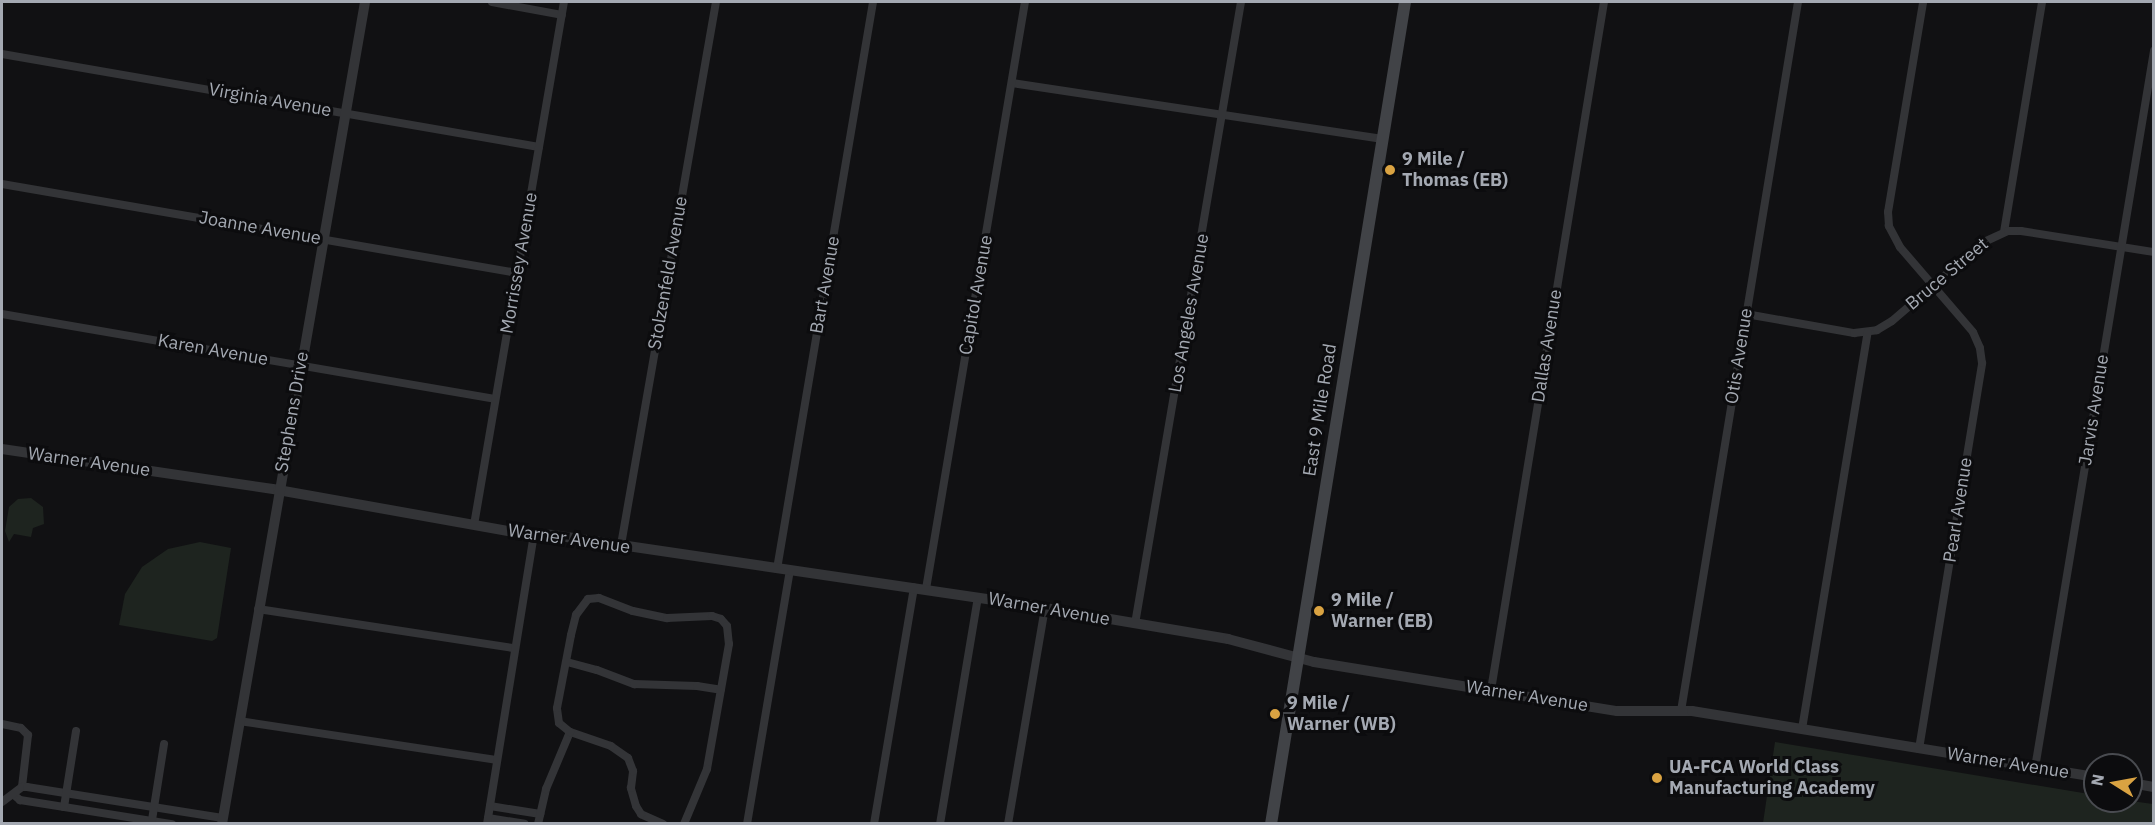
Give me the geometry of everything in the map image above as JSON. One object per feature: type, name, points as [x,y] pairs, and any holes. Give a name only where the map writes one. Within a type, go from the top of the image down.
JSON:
[{"type":"main road","name":"East 9 Mile Road","points":[[1270,824],[1405,2]]},
{"type":"street","name":"Stephens Drive","points":[[223,821],[278,490],[364,2]]},
{"type":"street","points":[[492,2],[562,15]]},
{"type":"street","name":"Morrissey Avenue","points":[[474,525],[564,2]]},
{"type":"street","name":"Stolzenfeld Avenue","points":[[621,545],[716,2]]},
{"type":"street","name":"Bart Avenue","points":[[777,569],[873,2]]},
{"type":"street","name":"Capitol Avenue","points":[[926,589],[1025,2]]},
{"type":"street","name":"Los Angeles Avenue","points":[[1136,624],[1240,2]]},
{"type":"street","name":"Dallas Avenue","points":[[1491,690],[1604,2]]},
{"type":"street","name":"Otis Avenue","points":[[1681,711],[1798,2]]},
{"type":"street","name":"Pearl Avenue","points":[[1919,749],[1982,363],[1980,348],[1973,332],[1895,241],[1887,219],[1923,2]]},
{"type":"street","points":[[2004,232],[2042,2]]},
{"type":"street","name":"Jarvis Avenue","points":[[2035,768],[2154,51]]},
{"type":"street","name":"Virginia Avenue","points":[[2,54],[539,147]]},
{"type":"street","points":[[1012,83],[1383,139]]},
{"type":"street","name":"Joanne Avenue","points":[[2,184],[517,273]]},
{"type":"street","name":"Bruce Street","points":[[1868,332],[1885,326],[1984,242],[2004,232],[2021,231],[2154,252]]},
{"type":"street","name":"Karen Avenue","points":[[2,314],[495,399]]},
{"type":"street","points":[[1746,314],[1854,333],[1868,332],[1803,729]]},
{"type":"street","name":"Warner Avenue","points":[[2,449],[278,490],[474,525],[978,597],[1227,639],[1298,657],[1617,711],[1681,711],[2083,775]]},
{"type":"street","points":[[525,824],[487,821],[534,534]]},
{"type":"street","points":[[747,824],[790,571]]},
{"type":"street","points":[[874,824],[914,587]]},
{"type":"street","points":[[940,824],[978,597]]},
{"type":"street","points":[[663,824],[641,814],[636,806],[631,789],[633,771],[628,758],[611,746],[570,732],[559,723],[557,717],[576,615],[588,598],[599,598],[633,611],[667,618],[703,615],[721,619],[727,626],[729,644],[707,769],[684,824]]},
{"type":"street","points":[[1008,824],[1044,608]]},
{"type":"street","points":[[258,609],[514,648]]},
{"type":"street","points":[[567,662],[647,687],[686,685],[721,690]]},
{"type":"street","points":[[239,721],[496,760]]},
{"type":"street","points":[[2,724],[21,728],[28,735],[22,787],[2,802]]},
{"type":"street","points":[[64,807],[76,730]]},
{"type":"street","points":[[538,824],[546,789],[570,732]]},
{"type":"street","points":[[152,820],[164,744]]},
{"type":"street","points":[[22,787],[173,810],[223,821]]},
{"type":"street","points":[[14,795],[20,800],[171,823],[173,810]]},
{"type":"street","points":[[490,806],[540,814]]},
{"type":"shaded area","points":[[31,498],[43,507],[44,524],[33,528],[31,537],[14,534],[9,542],[5,531],[9,507],[18,499]]},
{"type":"shaded area","points":[[200,542],[231,548],[217,638],[212,641],[119,625],[125,594],[142,567],[168,549]]},
{"type":"shaded area","points":[[1775,742],[2083,793],[2083,813],[2143,813],[2143,803],[2153,804],[2153,823],[1763,823]]},
{"type":"place","name":"9 Mile / Thomas (EB)","points":[[1390,170]]},
{"type":"place","name":"9 Mile / Warner (EB)","points":[[1319,611]]},
{"type":"place","name":"9 Mile / Warner (WB)","points":[[1275,714]]},
{"type":"place","name":"UA-FCA World Class Manufacturing Academy","points":[[1657,778]]}]
